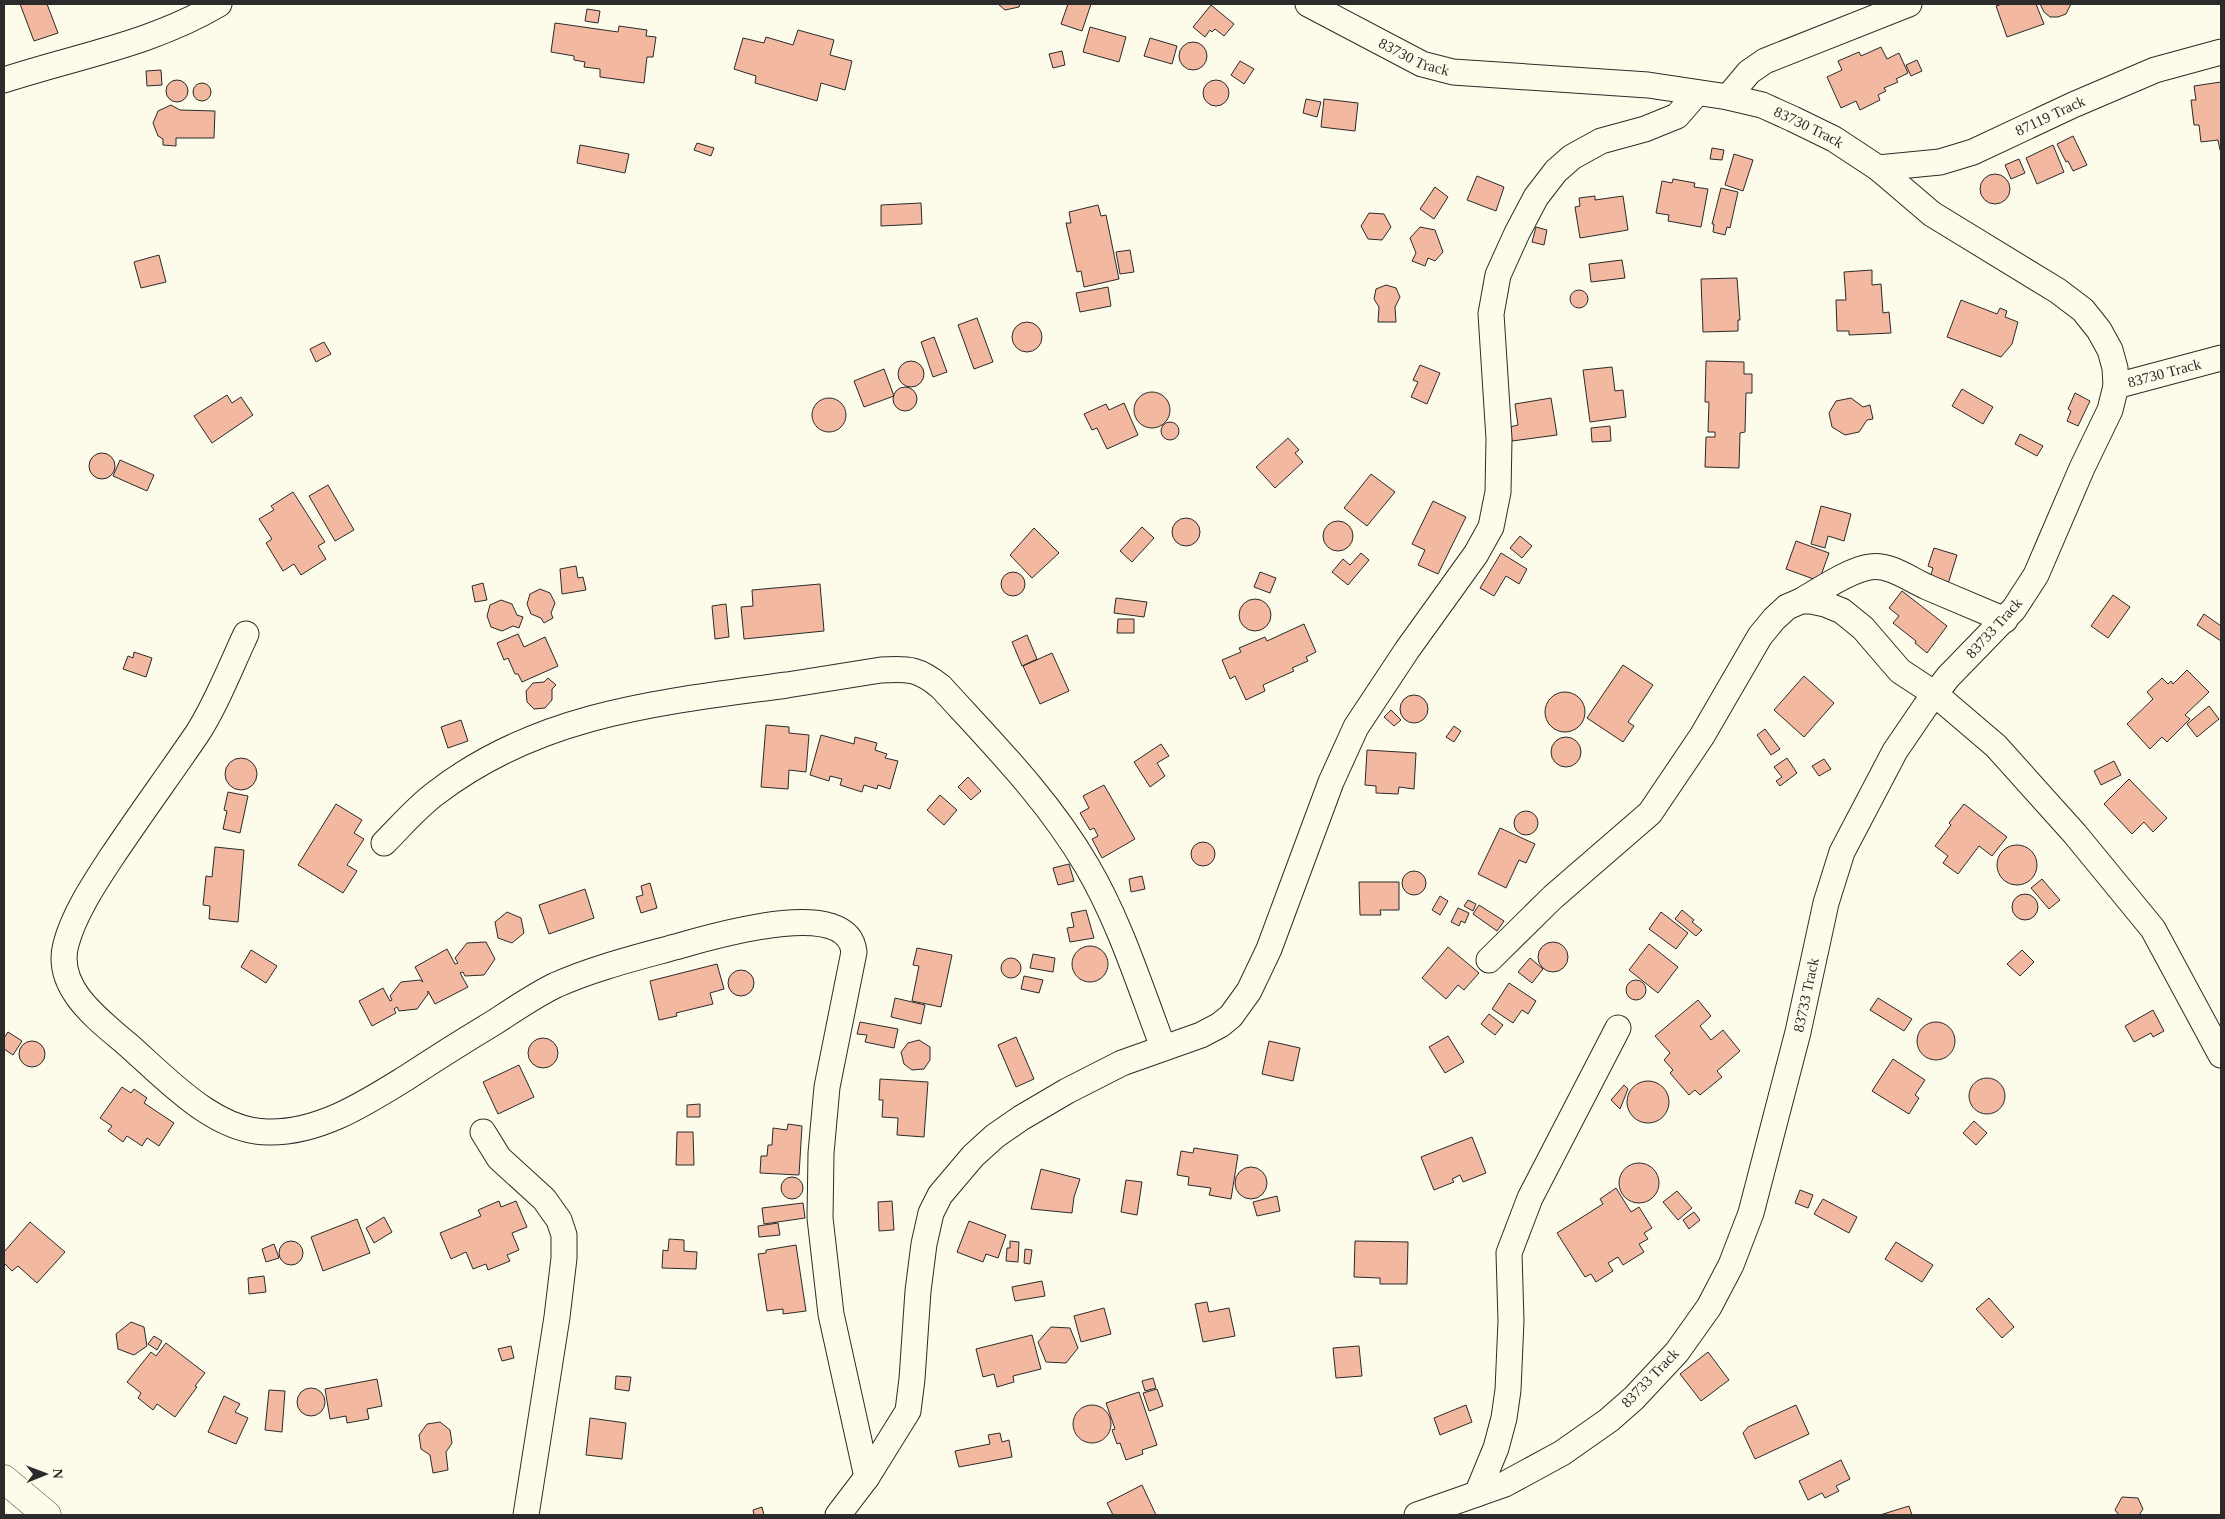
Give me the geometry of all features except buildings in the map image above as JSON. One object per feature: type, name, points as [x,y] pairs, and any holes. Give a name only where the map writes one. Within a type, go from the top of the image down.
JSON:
[{"type":"street","points":[[4,80],[111,50],[156,35],[192,20],[219,4]]},
{"type":"street","name":"83730 Track","points":[[1308,4],[1422,64],[1452,72],[1648,85],[1728,97],[1762,106],[1834,139],[1878,168],[1932,214],[2058,291],[2083,310],[2099,330],[2110,350],[2116,386],[2221,358]]},
{"type":"street","points":[[1728,97],[1749,72],[1765,61],[1909,4]]},
{"type":"street","name":"87119 Track","points":[[1878,168],[1940,162],[1973,152],[2073,105],[2155,70],[2221,52]]},
{"type":"street","points":[[838,1515],[866,1477],[908,1411],[924,1244],[931,1213],[940,1195],[973,1156],[995,1136],[1021,1118],[1067,1091],[1122,1063],[1201,1035],[1220,1025],[1231,1016],[1249,991],[1270,949],[1332,782],[1356,727],[1407,650],[1476,554],[1491,526],[1498,492],[1499,439],[1491,314],[1498,275],[1517,233],[1536,198],[1556,171],[1572,157],[1601,141],[1651,127],[1677,116],[1697,93]]},
{"type":"street","name":"83733 Track","points":[[1417,1515],[1505,1484],[1562,1453],[1609,1420],[1634,1398],[1677,1352],[1709,1307],[1731,1265],[1751,1213],[1798,1032],[1826,903],[1842,852],[1895,751],[1948,677],[2005,620],[2036,575],[2082,468],[2110,410],[2116,386]]},
{"type":"street","points":[[1489,960],[1553,897],[1650,813],[1702,736],[1760,636],[1787,607],[1855,572],[1869,567],[1880,567],[1892,569],[1926,586],[2005,620]]},
{"type":"street","points":[[1801,601],[1825,604],[1842,611],[1863,628],[1900,671],[1935,694],[1996,746],[2076,834],[2153,929],[2221,1054]]},
{"type":"street","points":[[246,634],[199,730],[94,884],[70,930],[64,949],[64,966],[71,986],[84,1006],[172,1084],[208,1112],[226,1122],[250,1131],[271,1133],[295,1131],[329,1121],[368,1101],[539,994],[595,970],[742,928],[769,924],[799,922],[821,925],[847,935],[853,942],[854,952],[828,1087],[821,1153],[820,1218],[830,1314],[866,1477]]},
{"type":"street","points":[[384,843],[436,793],[473,768],[542,733],[662,702],[881,670],[904,668],[917,671],[928,676],[947,694],[1041,798],[1088,867],[1121,938],[1163,1047]]},
{"type":"street","points":[[1477,1494],[1496,1448],[1504,1418],[1508,1390],[1511,1321],[1509,1252],[1530,1198],[1618,1028]]},
{"type":"street","points":[[483,1132],[499,1158],[544,1199],[559,1220],[564,1235],[564,1258],[557,1318],[526,1515]]},
{"type":"street","points":[[4,1479],[47,1515]]}]
